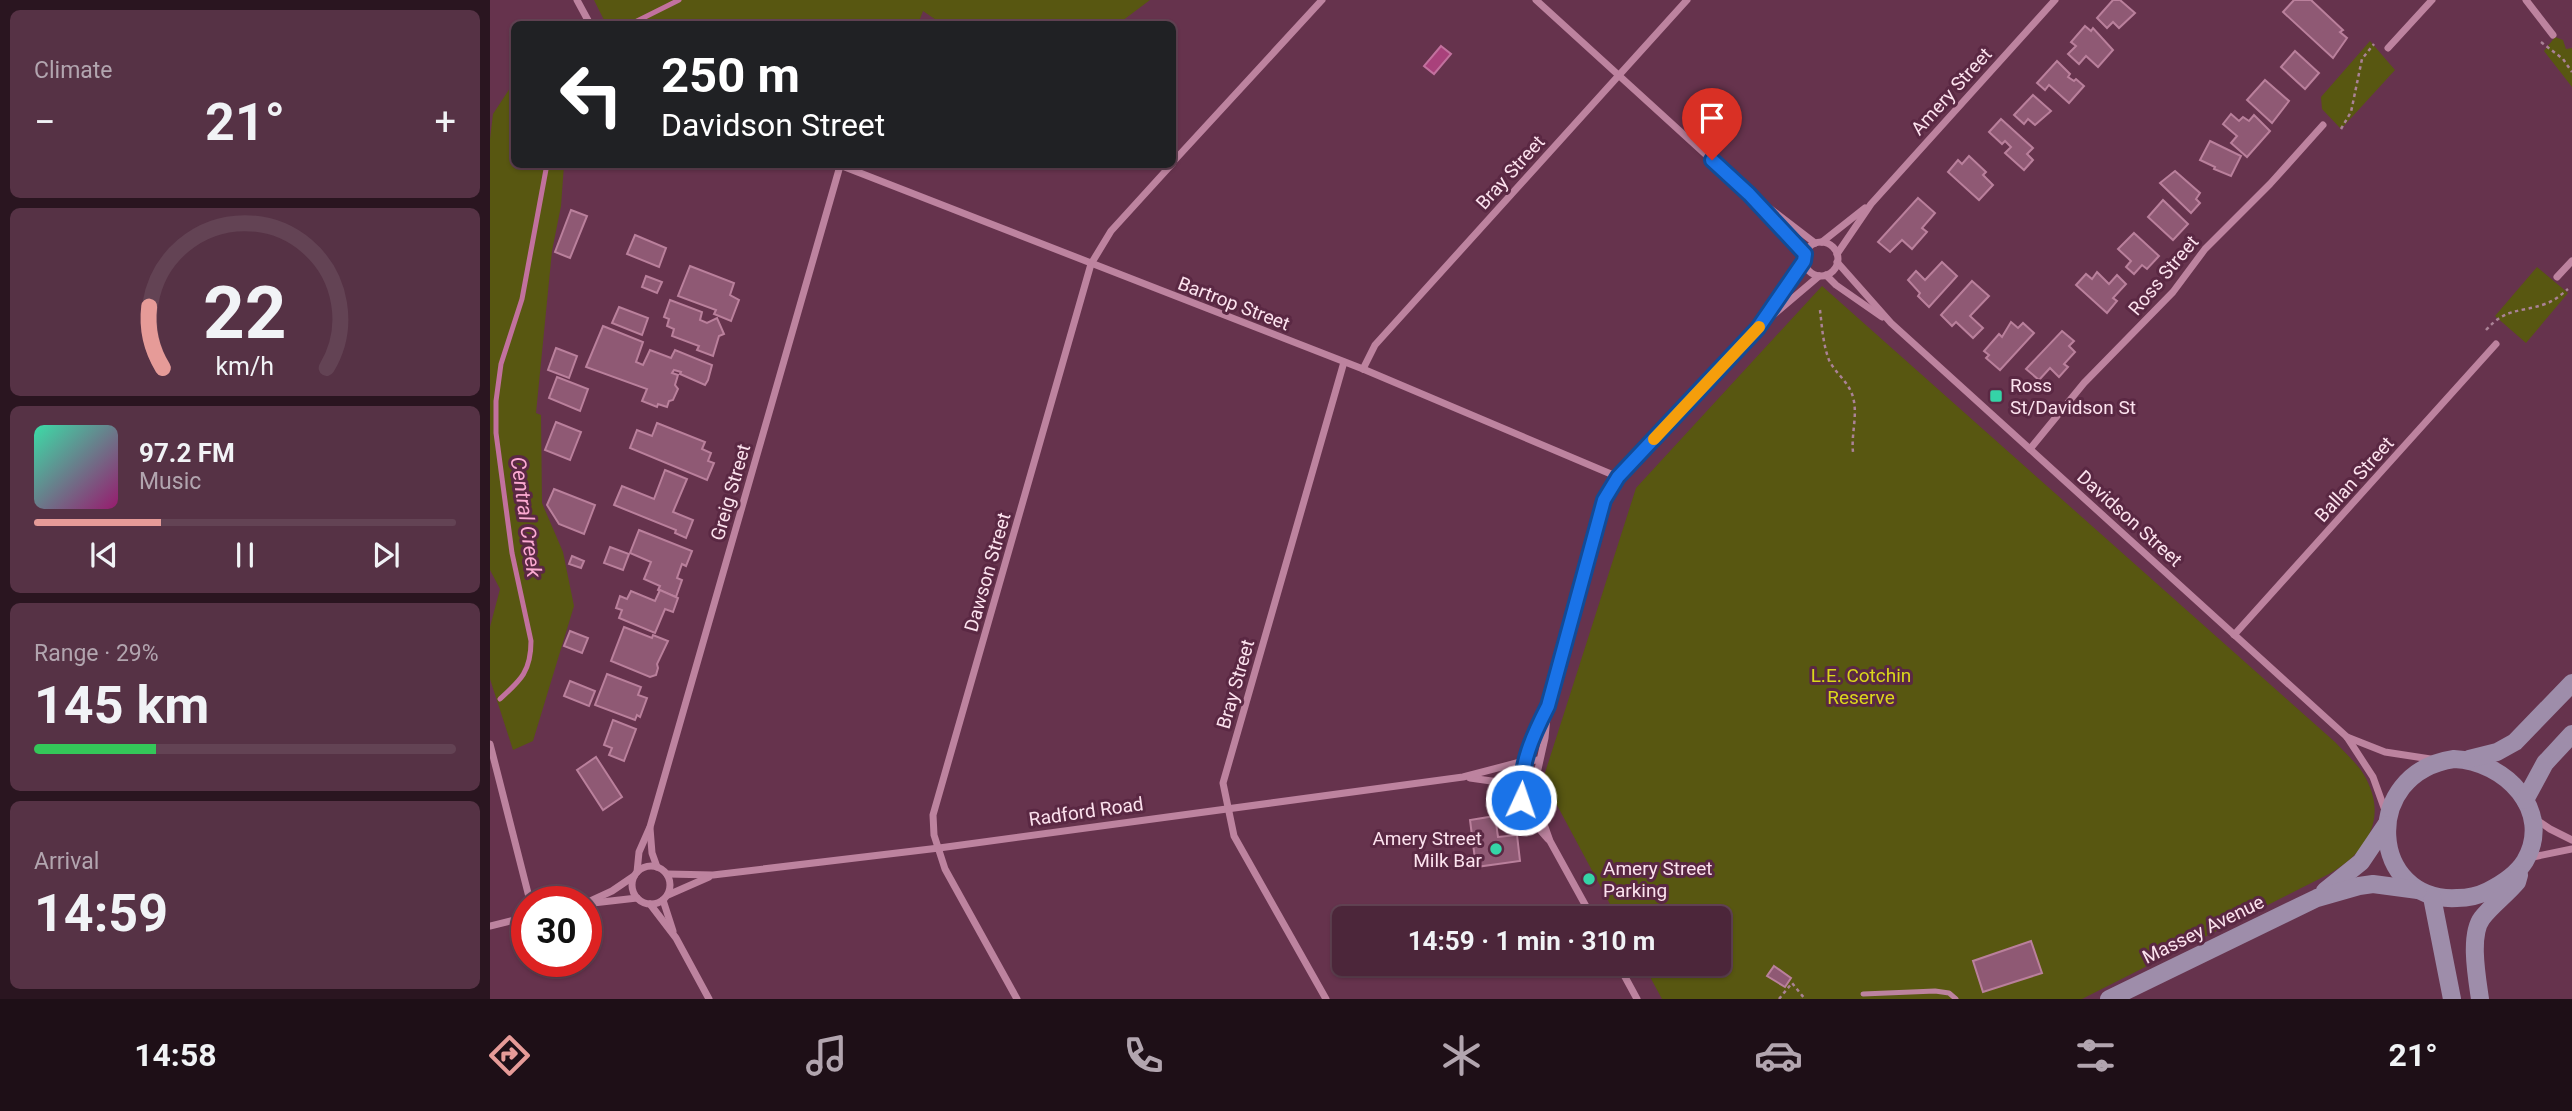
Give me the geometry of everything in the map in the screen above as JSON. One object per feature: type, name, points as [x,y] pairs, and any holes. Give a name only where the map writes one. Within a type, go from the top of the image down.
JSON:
[{"type":"street","points":[[577,0],[588,21]]},
{"type":"street","name":"Dawson Street","points":[[1176,160],[1322,0]]},
{"type":"street","points":[[1536,0],[1749,194],[1804,257],[1809,271],[1823,275]]},
{"type":"street","name":"Bray Street","points":[[1363,369],[1375,345],[1687,0]]},
{"type":"street","name":"Amery Street","points":[[1837,258],[1871,204],[2055,0]]},
{"type":"street","points":[[2388,48],[2432,0]]},
{"type":"street","points":[[2526,0],[2553,35]]},
{"type":"street","name":"Ross Street","points":[[2030,449],[2084,383],[2173,292],[2204,249],[2270,184],[2323,125]]},
{"type":"street","name":"Greig Street","points":[[636,874],[639,852],[650,827],[838,168]]},
{"type":"street","name":"Bartrop Street","points":[[847,168],[1363,369],[1618,477]]},
{"type":"street","name":"Dawson Street","points":[[1017,999],[945,869],[934,835],[933,815],[1091,264],[1111,231],[1168,168]]},
{"type":"street","points":[[1586,906],[1550,841],[1535,799],[1534,787],[1545,738],[1548,706],[1604,500],[1618,477],[1758,328],[1823,275],[1833,270],[1837,258],[1831,246],[1819,243],[1749,194]]},
{"type":"street","name":"Amery Street","points":[[1819,243],[1871,204]]},
{"type":"street","points":[[1758,328],[1804,257],[1819,243]]},
{"type":"street","name":"Davidson Street","points":[[1837,258],[1891,323]]},
{"type":"street","points":[[2557,276],[2572,261]]},
{"type":"street","name":"Davidson Street","points":[[1823,275],[1891,323],[2347,737],[2373,777],[2387,821]]},
{"type":"street","name":"Ballan Street","points":[[2234,635],[2496,344]]},
{"type":"street","name":"Bray Street","points":[[1326,999],[1234,836],[1223,783],[1344,362]]},
{"type":"street","points":[[2572,683],[2515,742],[2497,752],[2469,759],[2440,761],[2421,768],[2405,781],[2394,798],[2387,821],[2388,843],[2393,861],[2404,877],[2425,893],[2448,899],[2480,895],[2496,887],[2523,863],[2572,849]]},
{"type":"street","points":[[1548,706],[1532,736],[1524,761],[1521,800],[1534,824],[1550,841]]},
{"type":"street","points":[[2480,999],[2476,964],[2478,925],[2517,882],[2530,848],[2533,830],[2528,808],[2544,763],[2572,734]]},
{"type":"street","name":"Davidson Street","points":[[2347,737],[2385,752],[2440,761]]},
{"type":"street","points":[[490,744],[526,886]]},
{"type":"street","points":[[2469,759],[2501,773],[2528,808],[2550,829],[2572,839]]},
{"type":"street","name":"Radford Road","points":[[667,874],[713,876],[939,848],[1463,777],[1524,761],[1539,760]]},
{"type":"street","name":"Radford Road","points":[[1463,777],[1534,787]]},
{"type":"street","name":"Massey Avenue","points":[[2317,898],[2361,862],[2387,821]]},
{"type":"street","name":"Greig Street","points":[[650,827],[652,853],[657,867]]},
{"type":"street","points":[[602,896],[646,867],[657,867],[667,874],[670,884],[665,898],[676,938]]},
{"type":"street","points":[[636,874],[632,888],[637,898]]},
{"type":"street","name":"Radford Road","points":[[665,898],[713,876]]},
{"type":"street","name":"Massey Avenue","points":[[2109,999],[2317,898],[2373,884],[2425,893]]},
{"type":"street","points":[[2425,893],[2452,999]]},
{"type":"street","points":[[602,901],[637,898],[650,904],[676,938],[709,999]]},
{"type":"street","points":[[650,904],[665,898]]},
{"type":"street","points":[[490,926],[511,921]]},
{"type":"street","points":[[1625,976],[1637,999]]},
{"type":"lane","points":[[1863,995],[1936,991],[1949,993],[1956,999]]},
{"type":"path","points":[[2541,42],[2563,58],[2572,72]]},
{"type":"path","points":[[2341,129],[2351,112],[2362,60],[2374,44]]},
{"type":"path","points":[[2486,330],[2505,313],[2542,305],[2568,289]]},
{"type":"path","points":[[1820,310],[1830,361],[1853,397],[1853,453]]},
{"type":"path","points":[[1779,999],[1792,983],[1805,999]]},
{"type":"green space","points":[[594,0],[1150,0],[1122,21],[938,21],[923,11],[919,21],[604,21]]},
{"type":"green space","points":[[2555,37],[2563,40],[2566,49],[2572,48],[2572,87],[2544,51]]},
{"type":"green space","points":[[2370,41],[2395,70],[2341,129],[2322,109],[2321,97]]},
{"type":"green space","points":[[511,87],[511,168],[564,168],[561,206],[552,251],[536,413],[541,415],[542,503],[563,552],[574,606],[533,741],[513,750],[490,679],[490,627],[500,589],[490,570],[490,139],[493,114]]},
{"type":"green space","points":[[2537,267],[2568,293],[2526,343],[2495,316]]},
{"type":"green space","name":"L.E. Cotchin Reserve","points":[[1822,286],[2335,742],[2358,766],[2371,790],[2374,819],[2370,832],[2354,856],[2329,874],[2082,999],[1662,999],[1650,976],[1731,976],[1731,906],[1611,906],[1543,779],[1636,488]]},
{"type":"shaded area","points":[[1441,46],[1451,54],[1434,74],[1424,66]]},
{"type":"building","points":[[2113,0],[2120,0],[2135,13],[2119,28],[2113,22],[2107,28],[2097,18]]},
{"type":"building","points":[[2294,0],[2311,0],[2343,30],[2340,32],[2347,38],[2333,58],[2283,12]]},
{"type":"building","points":[[2085,26],[2091,31],[2093,28],[2113,50],[2098,67],[2086,56],[2079,64],[2068,54],[2076,46],[2071,42]]},
{"type":"building","points":[[2295,51],[2319,73],[2305,89],[2281,67]]},
{"type":"building","points":[[2057,61],[2070,74],[2068,77],[2074,81],[2076,79],[2084,86],[2069,103],[2049,85],[2045,90],[2037,83]]},
{"type":"building","points":[[2265,80],[2289,101],[2272,123],[2247,100]]},
{"type":"building","points":[[2033,95],[2051,111],[2035,125],[2028,119],[2024,124],[2014,115]]},
{"type":"building","points":[[2231,114],[2239,121],[2243,117],[2249,121],[2254,115],[2270,131],[2247,157],[2231,143],[2237,136],[2223,124]]},
{"type":"building","points":[[2001,119],[2033,148],[2027,154],[2033,160],[2024,170],[2005,153],[2011,147],[2005,141],[2002,144],[1989,132]]},
{"type":"building","points":[[2210,141],[2241,156],[2231,176],[2200,160]]},
{"type":"building","points":[[1969,156],[1986,172],[1983,175],[1993,185],[1979,200],[1948,172],[1958,160],[1962,164]]},
{"type":"building","points":[[2175,171],[2200,193],[2196,199],[2200,203],[2191,213],[2160,183]]},
{"type":"building","points":[[1918,198],[1935,213],[1922,228],[1927,232],[1912,249],[1902,240],[1890,252],[1878,242]]},
{"type":"building","points":[[2163,200],[2188,224],[2173,240],[2148,217]]},
{"type":"building","points":[[571,210],[587,216],[570,258],[555,252]]},
{"type":"building","points":[[2134,233],[2159,256],[2147,269],[2142,265],[2134,274],[2126,267],[2131,261],[2118,249]]},
{"type":"building","points":[[635,235],[666,248],[659,267],[627,254]]},
{"type":"building","points":[[1942,262],[1957,276],[1929,307],[1908,280],[1916,271],[1925,280]]},
{"type":"building","points":[[690,266],[734,283],[730,295],[739,300],[731,321],[714,314],[716,310],[678,296]]},
{"type":"building","points":[[2097,272],[2109,284],[2117,275],[2126,284],[2113,298],[2117,301],[2107,313],[2076,285],[2086,274],[2092,279]]},
{"type":"building","points":[[646,276],[662,282],[657,293],[642,287]]},
{"type":"building","points":[[1972,281],[1989,296],[1970,316],[1983,328],[1973,338],[1956,322],[1952,326],[1941,315]]},
{"type":"building","points":[[670,300],[702,312],[700,320],[707,323],[717,318],[724,334],[719,336],[713,356],[697,350],[699,346],[672,336],[674,329],[667,326],[669,319],[664,317]]},
{"type":"building","points":[[619,307],[648,318],[642,335],[612,323]]},
{"type":"building","points":[[2011,322],[2018,328],[2023,323],[2034,333],[2000,370],[1986,358],[1989,355],[1984,351],[1999,334],[2002,337]]},
{"type":"building","points":[[603,326],[643,342],[636,362],[643,365],[650,350],[671,358],[675,350],[712,365],[708,380],[705,385],[674,370],[672,373],[678,375],[675,385],[678,389],[667,407],[658,404],[657,407],[642,401],[647,389],[586,367]]},
{"type":"building","points":[[2062,331],[2074,341],[2069,346],[2075,352],[2064,364],[2068,367],[2059,377],[2050,368],[2039,380],[2026,369]]},
{"type":"building","points":[[556,348],[577,356],[569,378],[548,370]]},
{"type":"building","points":[[557,377],[588,389],[580,411],[549,398]]},
{"type":"building","points":[[556,422],[581,432],[570,460],[545,450]]},
{"type":"building","points":[[657,423],[705,442],[702,449],[711,453],[708,461],[714,463],[707,480],[630,448],[637,430],[652,436]]},
{"type":"building","points":[[665,470],[687,479],[673,512],[693,520],[686,538],[675,533],[676,530],[614,505],[622,486],[654,499]]},
{"type":"building","points":[[554,489],[595,505],[584,534],[559,524],[547,505]]},
{"type":"building","points":[[639,530],[692,551],[686,566],[682,564],[677,578],[682,580],[676,597],[658,590],[660,586],[644,579],[651,562],[630,553]]},
{"type":"building","points":[[610,547],[629,554],[623,570],[604,563]]},
{"type":"building","points":[[572,556],[584,561],[581,568],[569,564]]},
{"type":"building","points":[[660,590],[678,598],[673,612],[665,609],[655,633],[619,618],[622,610],[616,608],[620,596],[627,599],[631,591],[655,601]]},
{"type":"building","points":[[624,627],[668,641],[657,664],[656,675],[650,677],[611,661]]},
{"type":"building","points":[[570,631],[588,638],[582,653],[564,646]]},
{"type":"building","points":[[607,674],[641,687],[638,695],[647,698],[640,717],[637,715],[635,720],[595,705]]},
{"type":"building","points":[[570,681],[595,691],[589,706],[564,696]]},
{"type":"building","points":[[613,720],[636,729],[624,761],[609,755],[612,748],[604,745]]},
{"type":"building","points":[[596,757],[622,797],[603,810],[577,770]]},
{"type":"building","name":"Amery Street Milk Bar","points":[[1495,816],[1498,837],[1517,835],[1520,861],[1476,867],[1470,820]]},
{"type":"building","points":[[2031,941],[2042,973],[1983,992],[1973,961]]},
{"type":"building","points":[[1774,966],[1791,978],[1785,987],[1767,976]]},
{"type":"waterway","name":"Central Creek","points":[[637,21],[679,0]]},
{"type":"waterway","name":"Central Creek","points":[[500,699],[527,668],[531,641],[512,553],[496,433],[496,401],[501,364],[522,299],[546,168]]},
{"type":"slow traffic","points":[[1654,439],[1759,327]]},
{"type":"place","name":"Ross St/Davidson St","points":[[1996,396]]},
{"type":"place","name":"Amery Street Milk Bar","points":[[1496,849]]},
{"type":"place","name":"Amery Street Parking","points":[[1589,879]]},
{"type":"route","points":[[1521,800],[1524,761],[1532,736],[1548,706],[1604,500],[1618,477],[1758,328],[1804,261],[1805,254],[1749,194],[1712,160]]}]
